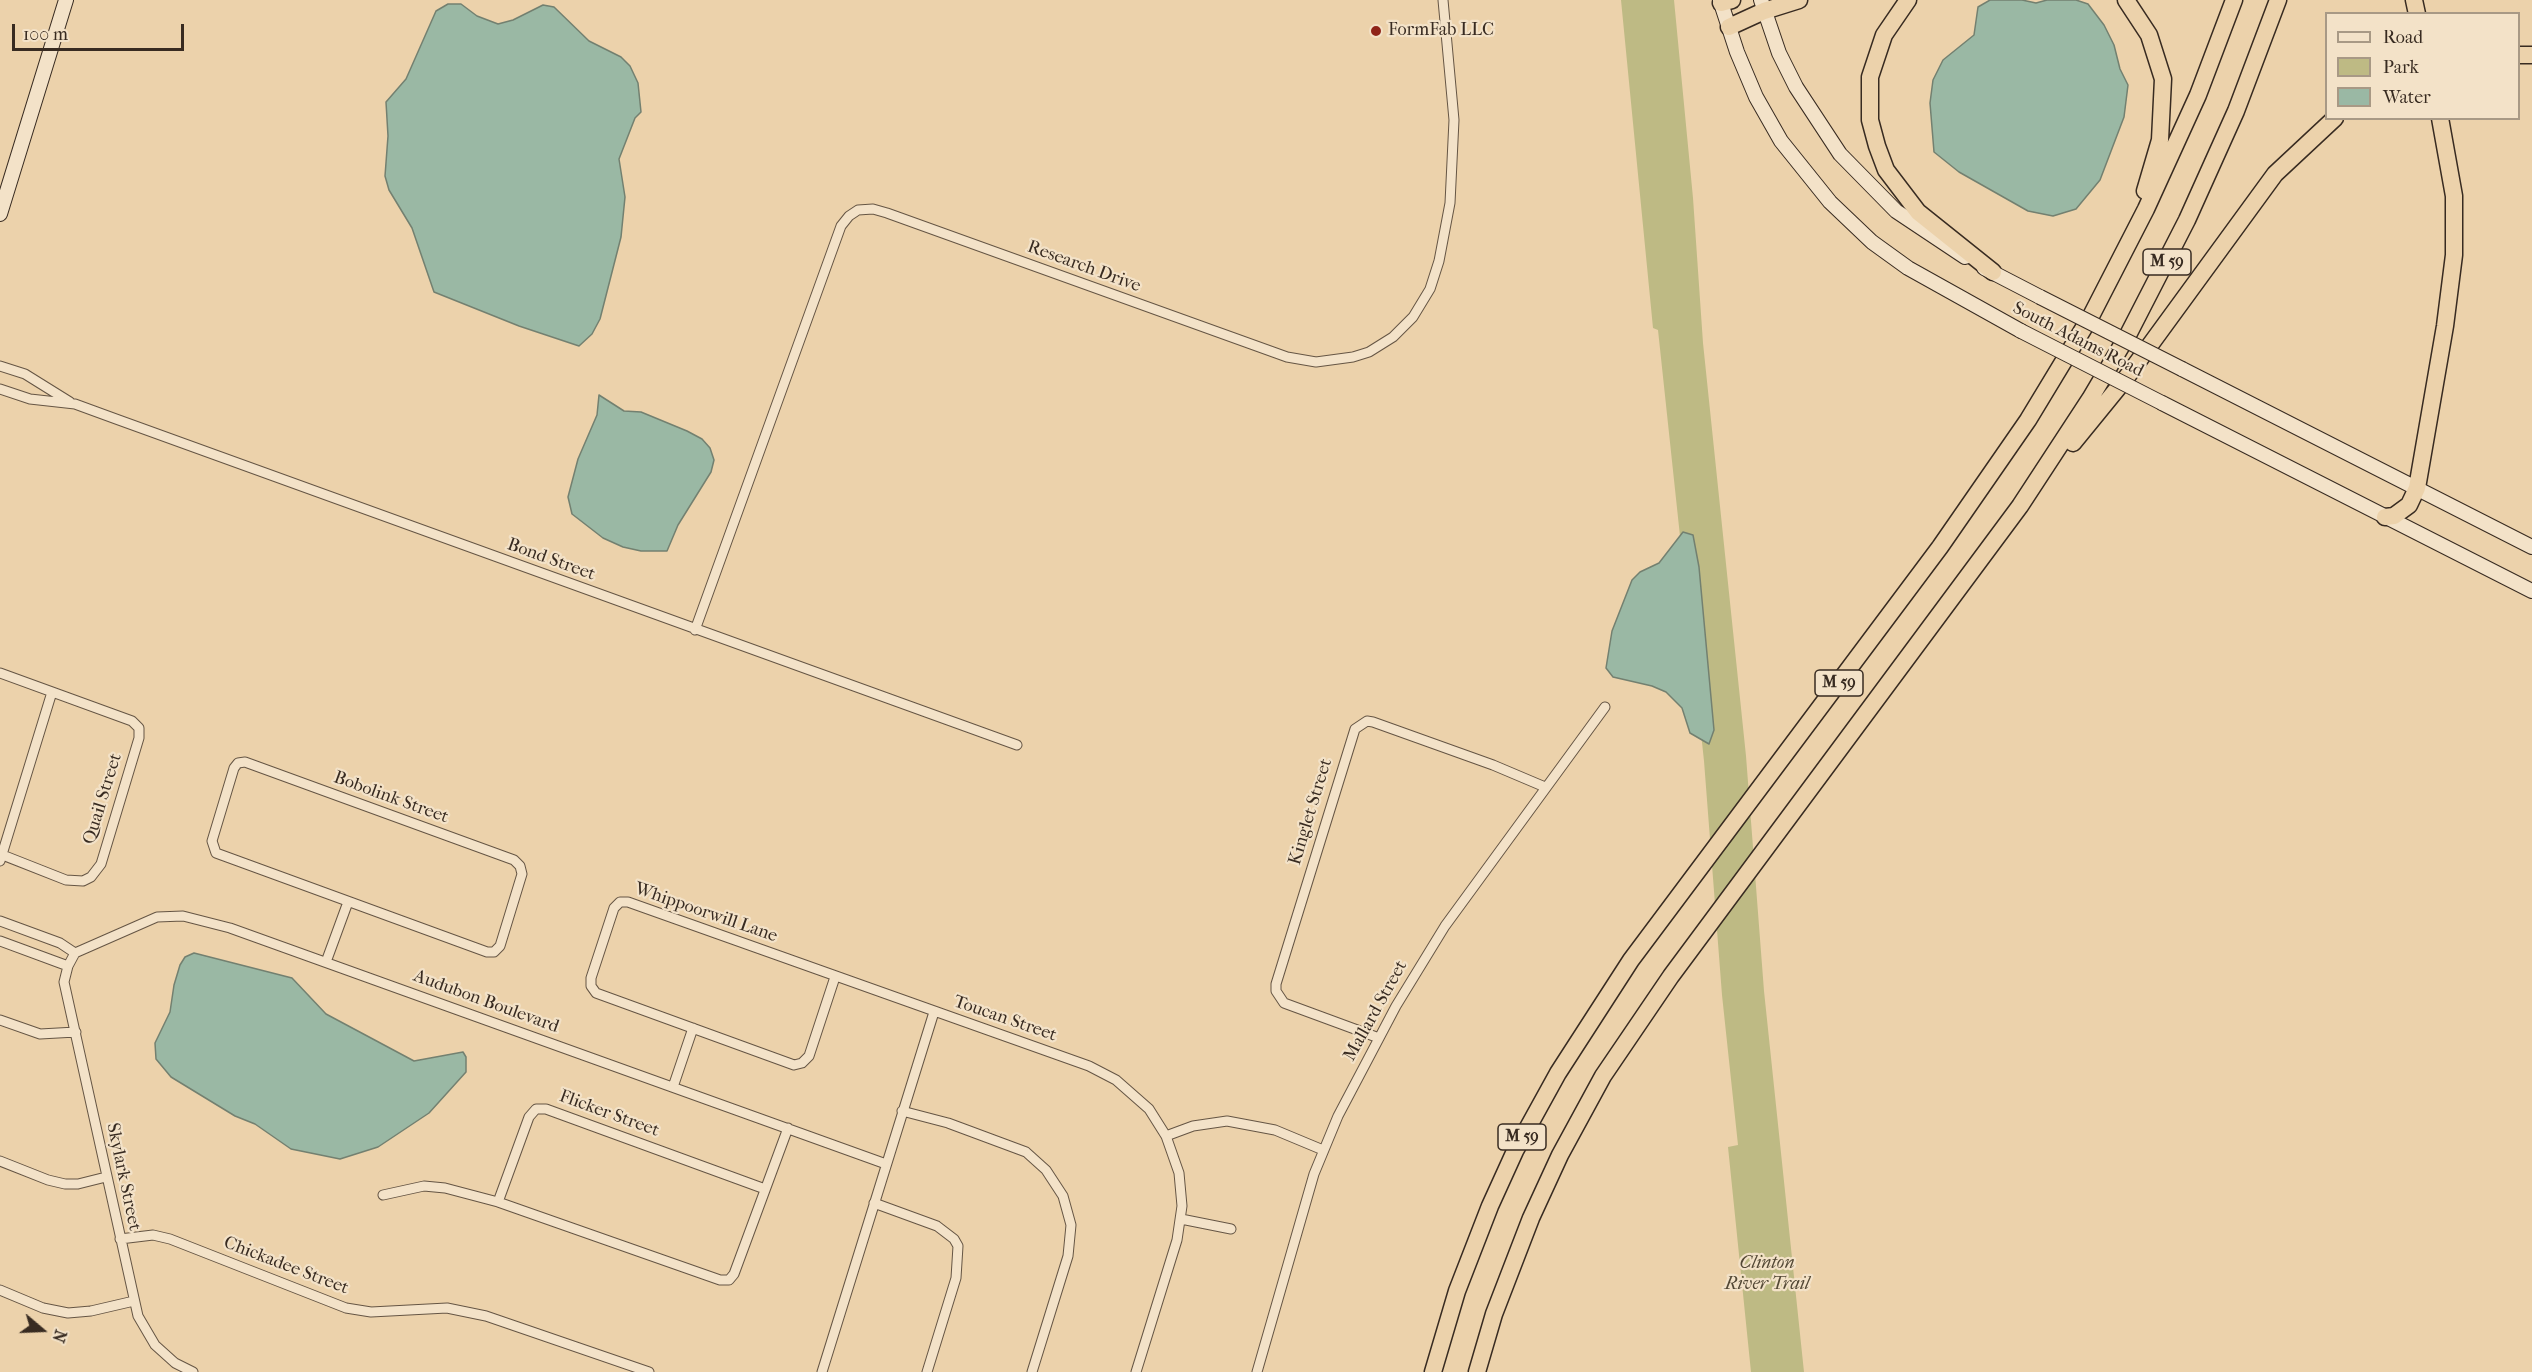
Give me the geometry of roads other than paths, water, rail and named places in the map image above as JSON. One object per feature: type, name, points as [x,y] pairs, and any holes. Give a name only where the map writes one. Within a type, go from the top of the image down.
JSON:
[{"type":"highway","points":[[1729,27],[1763,5],[1799,0]]},
{"type":"highway","points":[[1908,0],[1884,35],[1870,77],[1870,120],[1877,147],[1886,170],[1918,212],[1993,272]]},
{"type":"highway","points":[[2121,259],[2156,156],[2164,93],[2155,48],[2144,24],[2126,0]]},
{"type":"highway","name":"M 59","points":[[1433,1372],[1467,1265],[1490,1206],[1528,1126],[1601,1003],[2000,463],[2062,365],[2121,259],[2182,132],[2234,0]]},
{"type":"highway","name":"M 59","points":[[1477,1372],[1521,1241],[1564,1146],[1621,1049],[1706,930],[2020,506],[2106,374],[2169,259],[2236,111],[2278,0]]},
{"type":"highway","points":[[2020,506],[2126,378],[2275,174],[2333,120]]},
{"type":"highway","points":[[2385,517],[2394,516],[2409,506],[2417,488],[2445,326],[2454,255],[2454,196],[2440,120]]},
{"type":"main road","points":[[0,214],[66,0]]},
{"type":"main road","name":"South Adams Road","points":[[1724,1],[1729,27],[1745,74],[1770,122],[1805,173],[1830,202],[1872,242],[1908,268],[2021,331],[2532,591]]},
{"type":"main road","name":"South Adams Road","points":[[1763,5],[1779,53],[1796,87],[1840,154],[1896,211],[1930,235],[2040,297],[2532,547]]},
{"type":"street","name":"Research Drive","points":[[695,630],[842,226],[849,216],[858,210],[873,209],[887,213],[1287,357],[1317,362],[1353,357],[1369,352],[1393,337],[1413,317],[1430,289],[1442,247],[1450,203],[1454,120],[1443,0]]},
{"type":"street","name":"Bond Street","points":[[0,366],[25,374],[75,404],[1017,745]]},
{"type":"street","name":"Bond Street","points":[[0,389],[30,399],[75,404]]},
{"type":"street","name":"Quail Street","points":[[0,673],[132,721],[139,728],[139,738],[101,864],[92,877],[83,881],[66,880],[1,857],[52,692]]},
{"type":"street","name":"Mallard Street","points":[[1257,1372],[1323,1150],[1379,1038],[1451,917],[1605,707]]},
{"type":"street","name":"Kinglet Street","points":[[1379,1038],[1284,1003],[1276,991],[1279,973],[1355,729],[1367,721],[1373,722],[1493,765],[1545,787]]},
{"type":"street","name":"Bobolink Street","points":[[245,762],[514,860],[520,866],[522,874],[500,946],[494,952],[487,952],[348,902],[216,853],[212,841],[234,768],[238,763],[245,762]]},
{"type":"street","points":[[326,962],[348,902]]},
{"type":"street","name":"Whippoorwill Lane","points":[[835,977],[809,1056],[802,1063],[794,1065],[596,993],[591,986],[591,978],[614,908],[620,902],[628,902],[934,1012]]},
{"type":"street","name":"Audubon Boulevard","points":[[75,953],[143,922],[170,915],[196,918],[326,962],[886,1164]]},
{"type":"street","points":[[0,921],[60,943],[75,953],[68,966],[0,941]]},
{"type":"street","name":"Skylark Street","points":[[68,966],[64,982],[65,992],[134,1301],[143,1328],[155,1345],[175,1363],[193,1372]]},
{"type":"street","name":"Toucan Street","points":[[822,1372],[934,1012],[1089,1066],[1116,1080],[1149,1109],[1166,1136],[1179,1173],[1181,1219],[1137,1372]]},
{"type":"street","points":[[0,1020],[40,1034],[75,1032]]},
{"type":"street","points":[[673,1087],[693,1028]]},
{"type":"street","name":"Flicker Street","points":[[498,1202],[529,1117],[536,1109],[546,1109],[765,1189]]},
{"type":"street","points":[[902,1111],[948,1123],[1026,1152],[1046,1170],[1063,1196],[1071,1225],[1068,1256],[1032,1372]]},
{"type":"street","points":[[1166,1136],[1193,1126],[1227,1121],[1275,1130],[1323,1150]]},
{"type":"street","points":[[383,1195],[433,1186],[498,1202],[720,1280],[729,1280],[735,1274],[788,1128]]},
{"type":"street","points":[[0,1161],[48,1180],[65,1184],[78,1184],[106,1177]]},
{"type":"street","points":[[874,1203],[937,1226],[954,1239],[958,1246],[956,1278],[927,1372]]},
{"type":"street","points":[[1181,1219],[1231,1229]]},
{"type":"street","name":"Chickadee Street","points":[[120,1239],[153,1235],[170,1239],[346,1308],[371,1312],[447,1308],[486,1316],[649,1372]]},
{"type":"street","points":[[0,1290],[50,1310],[68,1313],[92,1311],[134,1301]]},
{"type":"water","points":[[1990,0],[2022,0],[2036,3],[2047,0],[2076,0],[2088,4],[2104,25],[2114,45],[2120,69],[2128,85],[2124,117],[2100,180],[2076,209],[2053,216],[2028,211],[1959,172],[1934,152],[1930,103],[1933,80],[1943,60],[1974,35],[1978,7]]},
{"type":"water","points":[[448,4],[461,4],[477,16],[498,24],[513,20],[543,5],[554,7],[589,41],[621,57],[630,66],[638,83],[641,112],[635,118],[619,159],[625,197],[621,237],[600,319],[592,334],[579,346],[519,326],[434,292],[412,228],[389,190],[385,176],[388,136],[386,102],[406,79],[436,11]]},
{"type":"water","points":[[599,395],[624,411],[641,412],[687,431],[702,439],[710,448],[714,460],[711,472],[678,525],[667,551],[641,551],[623,547],[603,538],[572,514],[568,497],[578,459],[597,415]]},
{"type":"water","points":[[1683,532],[1693,535],[1699,567],[1714,730],[1709,744],[1690,733],[1682,708],[1666,692],[1652,686],[1613,677],[1606,668],[1612,631],[1632,580],[1640,572],[1659,563]]},
{"type":"water","points":[[194,953],[292,978],[326,1014],[414,1061],[463,1052],[466,1057],[466,1072],[429,1113],[378,1147],[340,1159],[291,1149],[255,1124],[235,1116],[171,1077],[156,1059],[155,1043],[170,1012],[180,965],[185,957]]},
{"type":"place","name":"FormFab LLC","points":[[1376,31]]},
{"type":"park label","name":"Clinton River Trail","points":[[1767,1274]]}]
